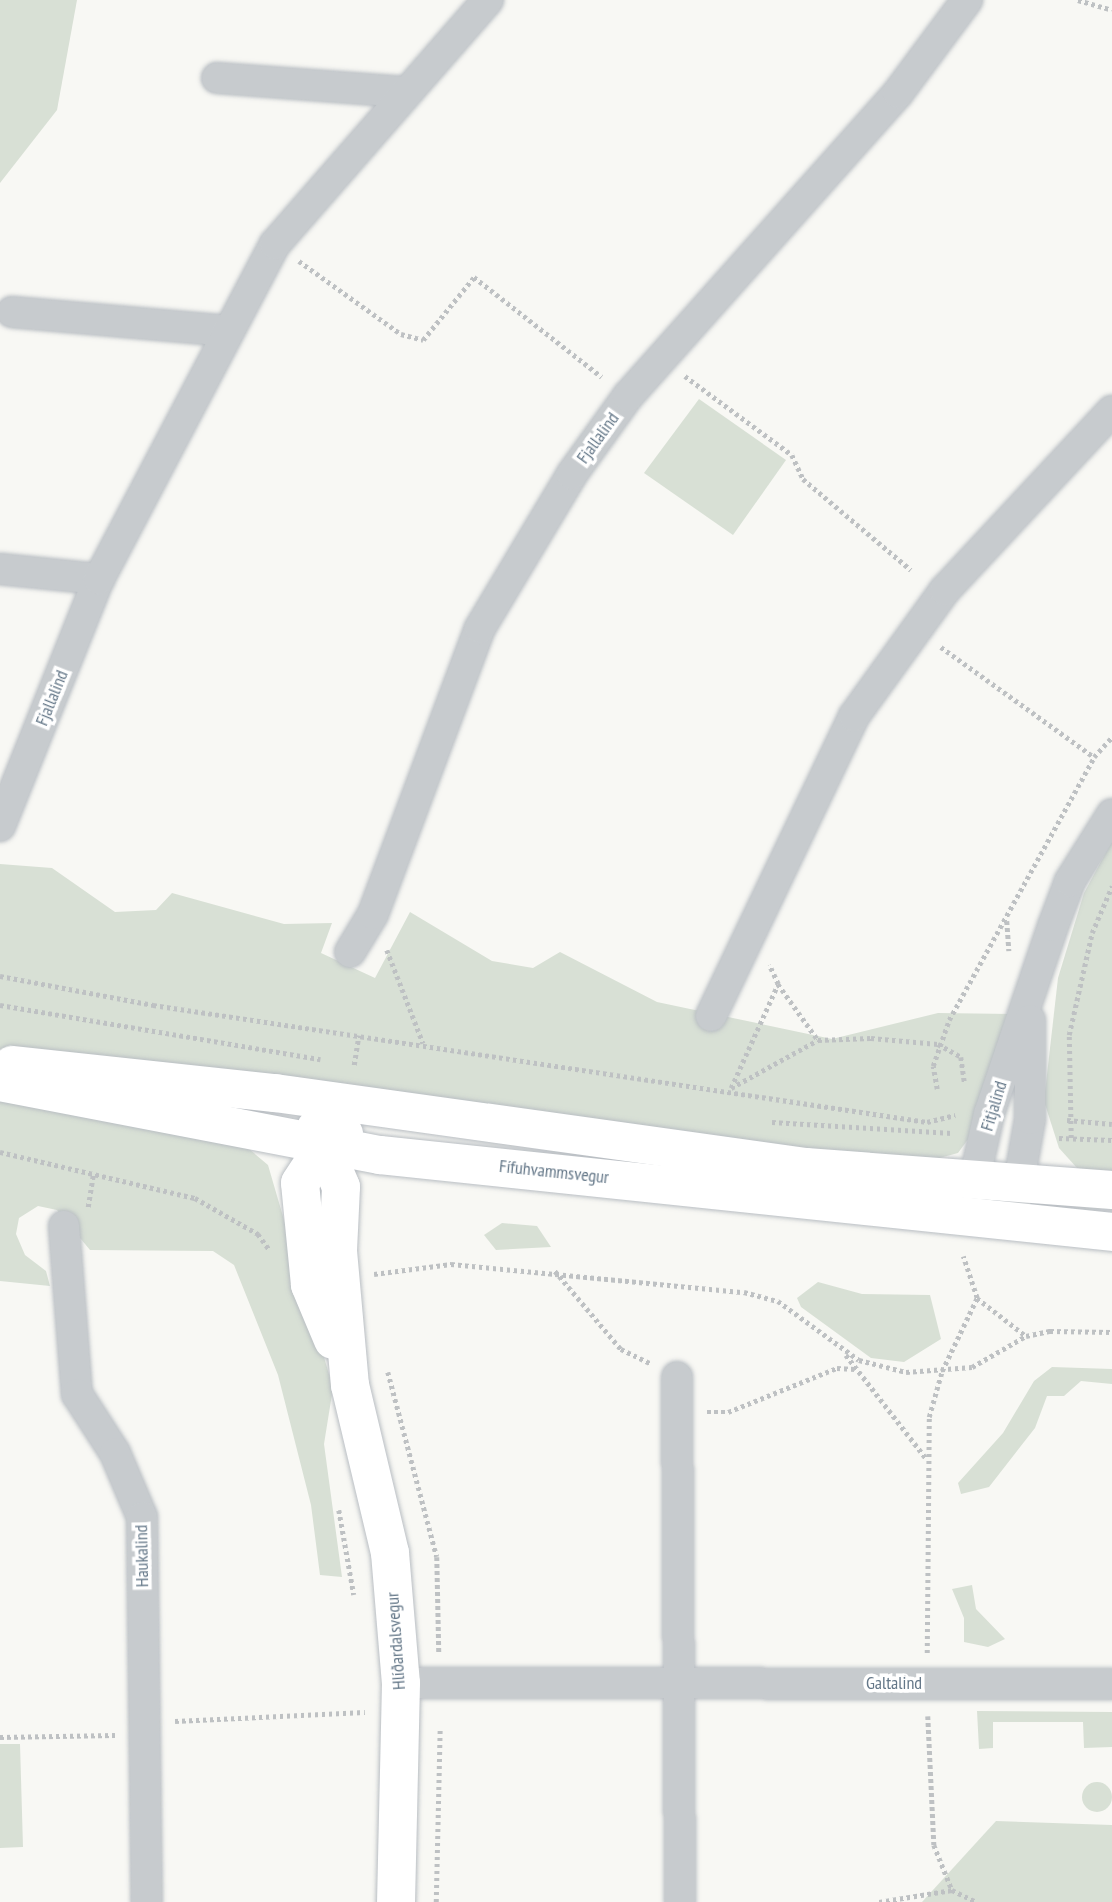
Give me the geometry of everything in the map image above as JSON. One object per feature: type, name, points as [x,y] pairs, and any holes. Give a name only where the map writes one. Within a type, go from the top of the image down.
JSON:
[{"type":"main road","name":"Fífuhvammsvegur","points":[[0,1065],[275,1093],[806,1167],[970,1198],[1011,1221],[1112,1232]]},
{"type":"main road","name":"Fífuhvammsvegur","points":[[0,1082],[325,1144],[970,1198],[1019,1182],[1112,1190]]},
{"type":"main road","name":"Hlíðardalsvegur","points":[[275,1093],[303,1111],[325,1144],[341,1187],[338,1251],[350,1385],[390,1553],[385,1692],[396,1902]]},
{"type":"main road","points":[[325,1144],[352,1130],[383,1126],[513,1142],[570,1136]]},
{"type":"street","name":"Fjallalind","points":[[2,820],[99,579],[275,244],[402,92],[488,0]]},
{"type":"street","name":"Fjallalind","points":[[350,952],[373,914],[480,628],[572,474],[628,396],[898,93],[967,0]]},
{"type":"street","points":[[217,78],[402,92]]},
{"type":"street","points":[[12,312],[228,331]]},
{"type":"street","points":[[711,1016],[854,716],[912,631],[1112,411]]},
{"type":"street","points":[[0,569],[99,579]]},
{"type":"street","name":"Fitjalind","points":[[970,1198],[1030,999],[1070,881],[1112,814]]},
{"type":"street","name":"Fitjalind","points":[[1011,1221],[1030,1119],[1030,999]]},
{"type":"street","name":"Haukalind","points":[[64,1226],[77,1394],[115,1453],[142,1517],[147,1902]]},
{"type":"street","points":[[677,1377],[680,1902]]},
{"type":"street","name":"Galtalind","points":[[385,1692],[677,1682],[1112,1684]]},
{"type":"path","points":[[1078,0],[1112,10]]},
{"type":"path","points":[[275,244],[401,334],[423,340],[474,278],[628,396]]},
{"type":"path","points":[[658,361],[792,455],[803,479],[911,570]]},
{"type":"path","points":[[912,631],[1094,757]]},
{"type":"path","points":[[937,1089],[938,1044],[1094,757],[1112,737]]},
{"type":"path","points":[[1072,1138],[1068,1120],[1069,1035],[1092,933],[1112,886]]},
{"type":"path","points":[[373,914],[423,1044]]},
{"type":"path","points":[[752,926],[778,984],[818,1040]]},
{"type":"path","points":[[0,976],[359,1035],[731,1088],[927,1122],[925,1133]]},
{"type":"path","points":[[731,1088],[778,984]]},
{"type":"path","points":[[0,1005],[327,1061]]},
{"type":"path","points":[[355,1065],[359,1035]]},
{"type":"path","points":[[731,1088],[818,1040],[938,1044],[961,1057],[963,1082],[975,1093]]},
{"type":"path","points":[[341,1063],[368,1067]]},
{"type":"path","points":[[759,1121],[925,1133],[966,1133]]},
{"type":"path","points":[[1060,1121],[1112,1124]]},
{"type":"path","points":[[1056,1138],[1112,1140]]},
{"type":"path","points":[[0,1152],[195,1198],[258,1234],[274,1255]]},
{"type":"path","points":[[963,1256],[977,1298],[1026,1336]]},
{"type":"path","points":[[369,1288],[366,1275],[401,1268],[554,1270],[778,1301],[844,1353],[873,1367],[942,1371],[972,1367],[1026,1336],[1112,1332]]},
{"type":"path","points":[[554,1270],[621,1349],[677,1377]]},
{"type":"path","points":[[927,1661],[927,1459],[942,1371],[977,1298]]},
{"type":"path","points":[[844,1353],[927,1459]]},
{"type":"path","points":[[385,1363],[437,1557],[439,1652]]},
{"type":"path","points":[[728,1412],[837,1368],[855,1369]]},
{"type":"path","points":[[338,1500],[356,1604]]},
{"type":"path","points":[[369,1724],[370,1712],[385,1692]]},
{"type":"path","points":[[928,1708],[934,1845],[952,1891]]},
{"type":"path","points":[[172,1727],[176,1720],[370,1712]]},
{"type":"path","points":[[436,1902],[440,1728]]},
{"type":"path","points":[[0,1737],[120,1735]]},
{"type":"path","points":[[879,1902],[952,1891],[977,1902]]},
{"type":"shaded area","points":[[0,0],[77,0],[57,110],[0,183]]},
{"type":"shaded area","points":[[699,399],[786,460],[733,535],[644,473]]},
{"type":"shaded area","points":[[1112,841],[1112,1179],[1077,1168],[1059,1148],[1044,1101],[1058,978],[1084,893]]},
{"type":"shaded area","points":[[0,864],[52,868],[115,912],[156,910],[172,893],[284,924],[332,923],[321,953],[375,978],[410,912],[492,961],[533,968],[560,952],[657,1002],[832,1039],[938,1013],[1012,1014],[969,1138],[958,1153],[917,1164],[0,1051]]},
{"type":"shaded area","points":[[0,1096],[242,1143],[268,1165],[333,1388],[324,1444],[342,1577],[320,1575],[311,1505],[278,1375],[234,1265],[213,1251],[90,1250],[57,1210],[38,1206],[19,1218],[16,1234],[25,1255],[46,1271],[50,1286],[0,1281]]},
{"type":"shaded area","points":[[502,1223],[537,1226],[551,1247],[496,1250],[484,1235]]},
{"type":"shaded area","points":[[818,1282],[862,1294],[930,1295],[941,1339],[904,1362],[871,1358],[801,1307],[797,1298]]},
{"type":"shaded area","points":[[1052,1367],[1112,1369],[1112,1384],[1081,1381],[1064,1396],[1047,1396],[1035,1428],[989,1487],[961,1494],[958,1483],[1003,1433],[1034,1381]]},
{"type":"shaded area","points":[[972,1585],[976,1609],[1005,1639],[988,1647],[964,1642],[964,1618],[952,1589]]},
{"type":"shaded area","points":[[977,1711],[1112,1712],[1112,1747],[1084,1748],[1083,1722],[993,1722],[993,1748],[979,1749]]},
{"type":"shaded area","points":[[0,1744],[20,1744],[23,1847],[0,1848]]},
{"type":"shaded area","points":[[1097,1782],[1108,1786],[1112,1797],[1108,1808],[1097,1812],[1086,1808],[1082,1797],[1086,1786]]},
{"type":"shaded area","points":[[996,1821],[1112,1825],[1112,1902],[922,1902]]}]
